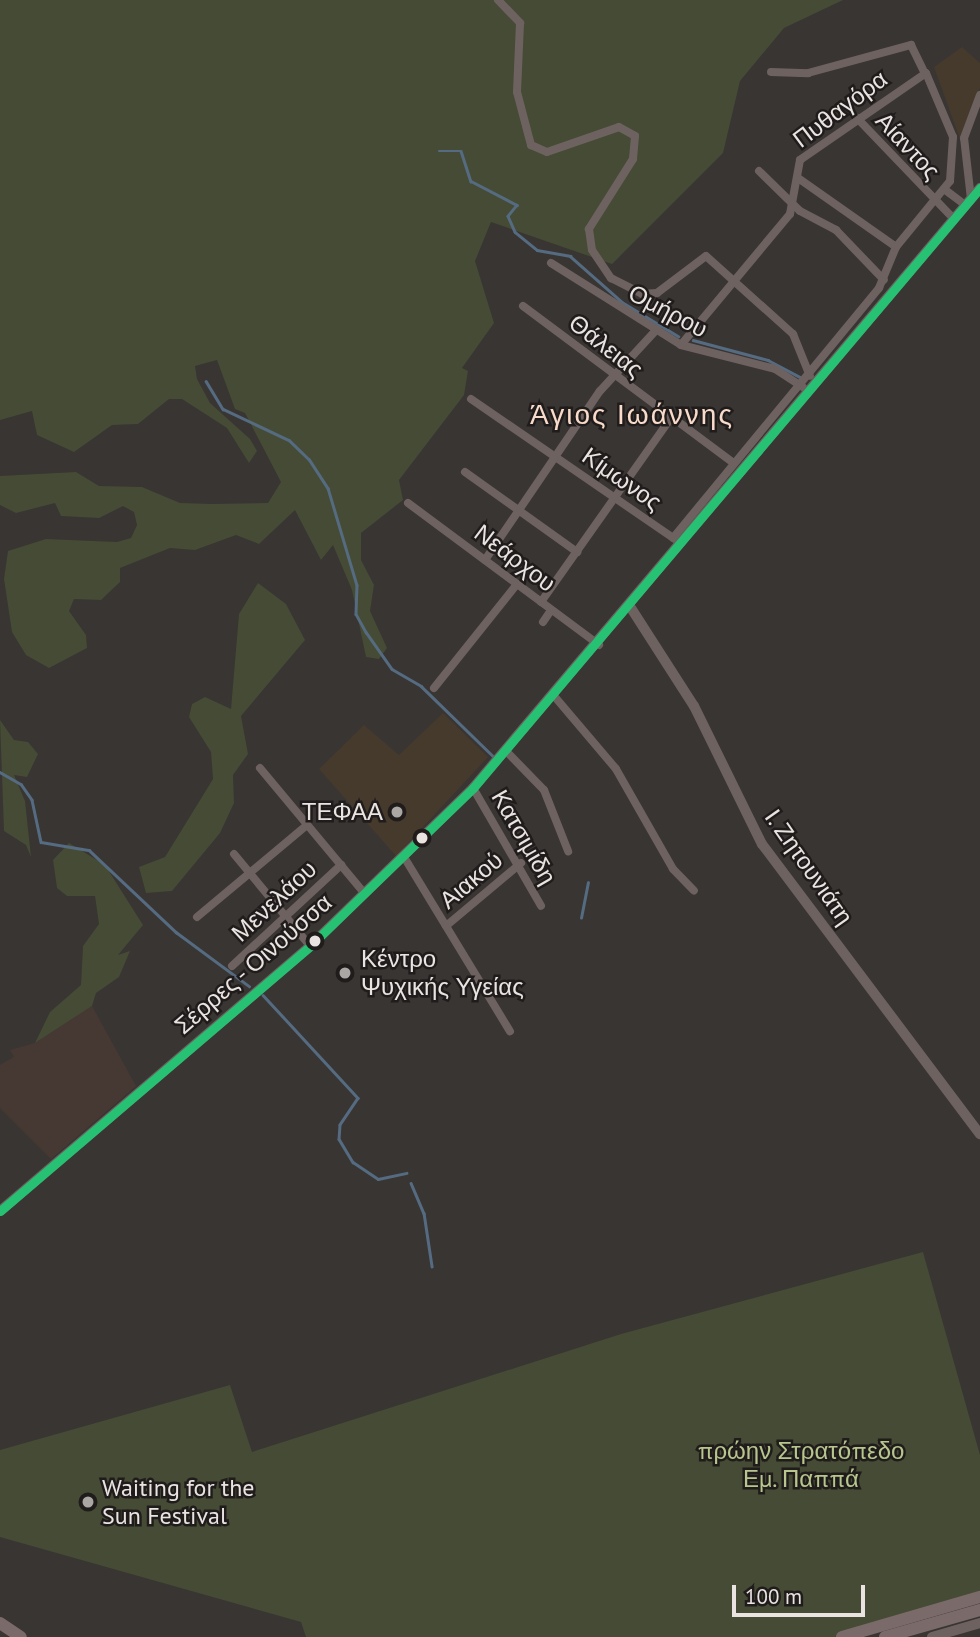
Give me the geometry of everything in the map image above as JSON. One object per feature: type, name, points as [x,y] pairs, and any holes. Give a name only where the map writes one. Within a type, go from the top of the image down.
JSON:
[{"type":"main road","points":[[842,1637],[980,1597]]},
{"type":"main road","points":[[885,1637],[980,1610]]},
{"type":"main road","points":[[0,1623],[21,1637]]},
{"type":"street","points":[[498,0],[514,11],[522,30],[517,92],[531,145],[547,152],[619,127],[635,136],[632,159],[593,220],[589,241],[611,278],[642,294],[661,291],[699,257],[709,258],[734,277],[795,338],[810,372],[811,393]]},
{"type":"street","points":[[677,541],[734,463],[884,280],[896,247],[944,188],[955,157],[943,109],[920,73],[911,45],[808,73],[771,72]]},
{"type":"street","name":"Πυθαγόρα","points":[[793,204],[804,156],[920,73]]},
{"type":"street","points":[[968,202],[964,138],[980,95]]},
{"type":"street","name":"Αίαντος","points":[[857,118],[932,201],[954,219]]},
{"type":"street","points":[[760,171],[793,204],[836,230],[884,280]]},
{"type":"street","points":[[798,178],[896,247]]},
{"type":"street","points":[[944,188],[968,202]]},
{"type":"street","name":"Σέρρες - Οινούσσα","points":[[0,1211],[310,946],[473,788],[631,608],[677,541],[811,393],[980,188]]},
{"type":"street","points":[[681,345],[793,204]]},
{"type":"street","name":"Ομήρου","points":[[551,263],[681,345],[775,369],[811,393]]},
{"type":"street","name":"Θάλειας","points":[[523,306],[670,419],[734,463]]},
{"type":"street","points":[[485,560],[611,375],[657,329]]},
{"type":"street","name":"Κίμωνος","points":[[471,399],[677,541]]},
{"type":"street","points":[[541,602],[670,419]]},
{"type":"street","points":[[465,472],[577,552]]},
{"type":"street","name":"Νεάρχου","points":[[408,503],[598,645]]},
{"type":"street","points":[[434,688],[517,584]]},
{"type":"street","name":"Ι. Ζητουνιάτη","points":[[631,608],[692,701],[762,844],[980,1134]]},
{"type":"street","points":[[542,622],[551,610]]},
{"type":"street","points":[[555,697],[616,768],[673,869],[694,891]]},
{"type":"street","points":[[507,752],[544,790],[568,851]]},
{"type":"street","points":[[260,768],[365,894]]},
{"type":"street","name":"Κατσιμίδη","points":[[473,788],[521,863],[541,906]]},
{"type":"street","points":[[197,917],[307,825]]},
{"type":"street","points":[[234,855],[310,946]]},
{"type":"street","points":[[404,857],[510,1031]]},
{"type":"street","name":"Αιακού","points":[[446,926],[521,863]]},
{"type":"street","name":"Μενελάου","points":[[232,966],[341,865]]},
{"type":"street","points":[[932,1637],[980,1623]]},
{"type":"shaded area","points":[[962,47],[980,63],[980,88],[960,139],[934,67]]},
{"type":"shaded area","name":"ΤΕΦΑΑ","points":[[443,713],[488,757],[396,856],[319,769],[364,725],[399,755]]},
{"type":"shaded area","points":[[92,1006],[136,1086],[51,1159],[0,1108],[0,1065],[14,1057],[10,1050],[35,1043]]},
{"type":"green space","points":[[0,0],[843,0],[784,28],[740,81],[723,153],[612,264],[491,222],[475,261],[494,323],[462,368],[468,371],[464,395],[399,480],[403,500],[361,533],[361,560],[374,585],[370,611],[387,648],[379,659],[366,657],[352,590],[333,545],[321,560],[295,510],[259,544],[236,535],[195,550],[170,548],[120,568],[120,582],[101,600],[74,599],[69,611],[86,635],[87,648],[49,668],[26,655],[12,632],[4,579],[8,551],[46,539],[117,542],[131,538],[137,525],[134,512],[123,506],[99,518],[61,516],[55,503],[16,513],[0,505],[0,476],[76,472],[99,486],[142,487],[180,503],[212,504],[268,503],[281,482],[245,413],[235,409],[217,360],[195,366],[197,379],[210,403],[250,439],[257,451],[249,463],[227,428],[182,399],[169,399],[138,424],[112,425],[74,452],[37,435],[32,411],[0,420]]},
{"type":"green space","points":[[258,583],[286,604],[305,640],[241,716],[248,754],[233,775],[234,803],[220,833],[172,891],[146,893],[139,867],[165,857],[213,779],[211,752],[189,717],[192,704],[205,697],[231,709],[239,614]]},
{"type":"green space","points":[[0,720],[14,740],[28,742],[38,754],[27,777],[14,775],[25,801],[31,857],[26,845],[4,831]]},
{"type":"green space","points":[[69,843],[105,865],[143,925],[118,955],[130,951],[119,977],[96,993],[92,1006],[35,1043],[50,1012],[81,985],[83,946],[99,924],[95,896],[67,896],[57,888],[53,860]]},
{"type":"green space","name":"πρώην Στρατόπεδο Εμ. Παππά","points":[[923,1252],[980,1455],[980,1594],[837,1637],[306,1637],[301,1622],[0,1537],[0,1450],[230,1385],[252,1452],[621,1334]]},
{"type":"waterway","points":[[439,151],[461,151],[471,181],[517,205],[508,216],[515,232],[537,250],[570,256],[622,302],[678,336]]},
{"type":"waterway","points":[[693,340],[768,360],[800,377]]},
{"type":"waterway","points":[[206,381],[223,409],[289,440],[309,459],[328,488],[357,585],[356,614],[366,632],[392,669],[421,686],[493,756]]},
{"type":"waterway","points":[[0,772],[21,784],[32,800],[41,842],[89,850],[176,932],[249,986]]},
{"type":"waterway","points":[[581,918],[588,883]]},
{"type":"waterway","points":[[263,995],[358,1098],[340,1125],[339,1139],[353,1162],[378,1179],[406,1173]]},
{"type":"waterway","points":[[411,1183],[424,1213],[432,1266]]},
{"type":"transit line","points":[[0,1211],[310,946],[473,788],[980,188]]},
{"type":"place","name":"ΤΕΦΑΑ","points":[[397,812]]},
{"type":"place","name":"Κέντρο Ψυχικής Υγείας","points":[[345,973]]},
{"type":"place","name":"Waiting for the Sun Festival","points":[[88,1502]]},
{"type":"district","name":"Άγιος Ιωάννης","points":[[632,414]]}]
